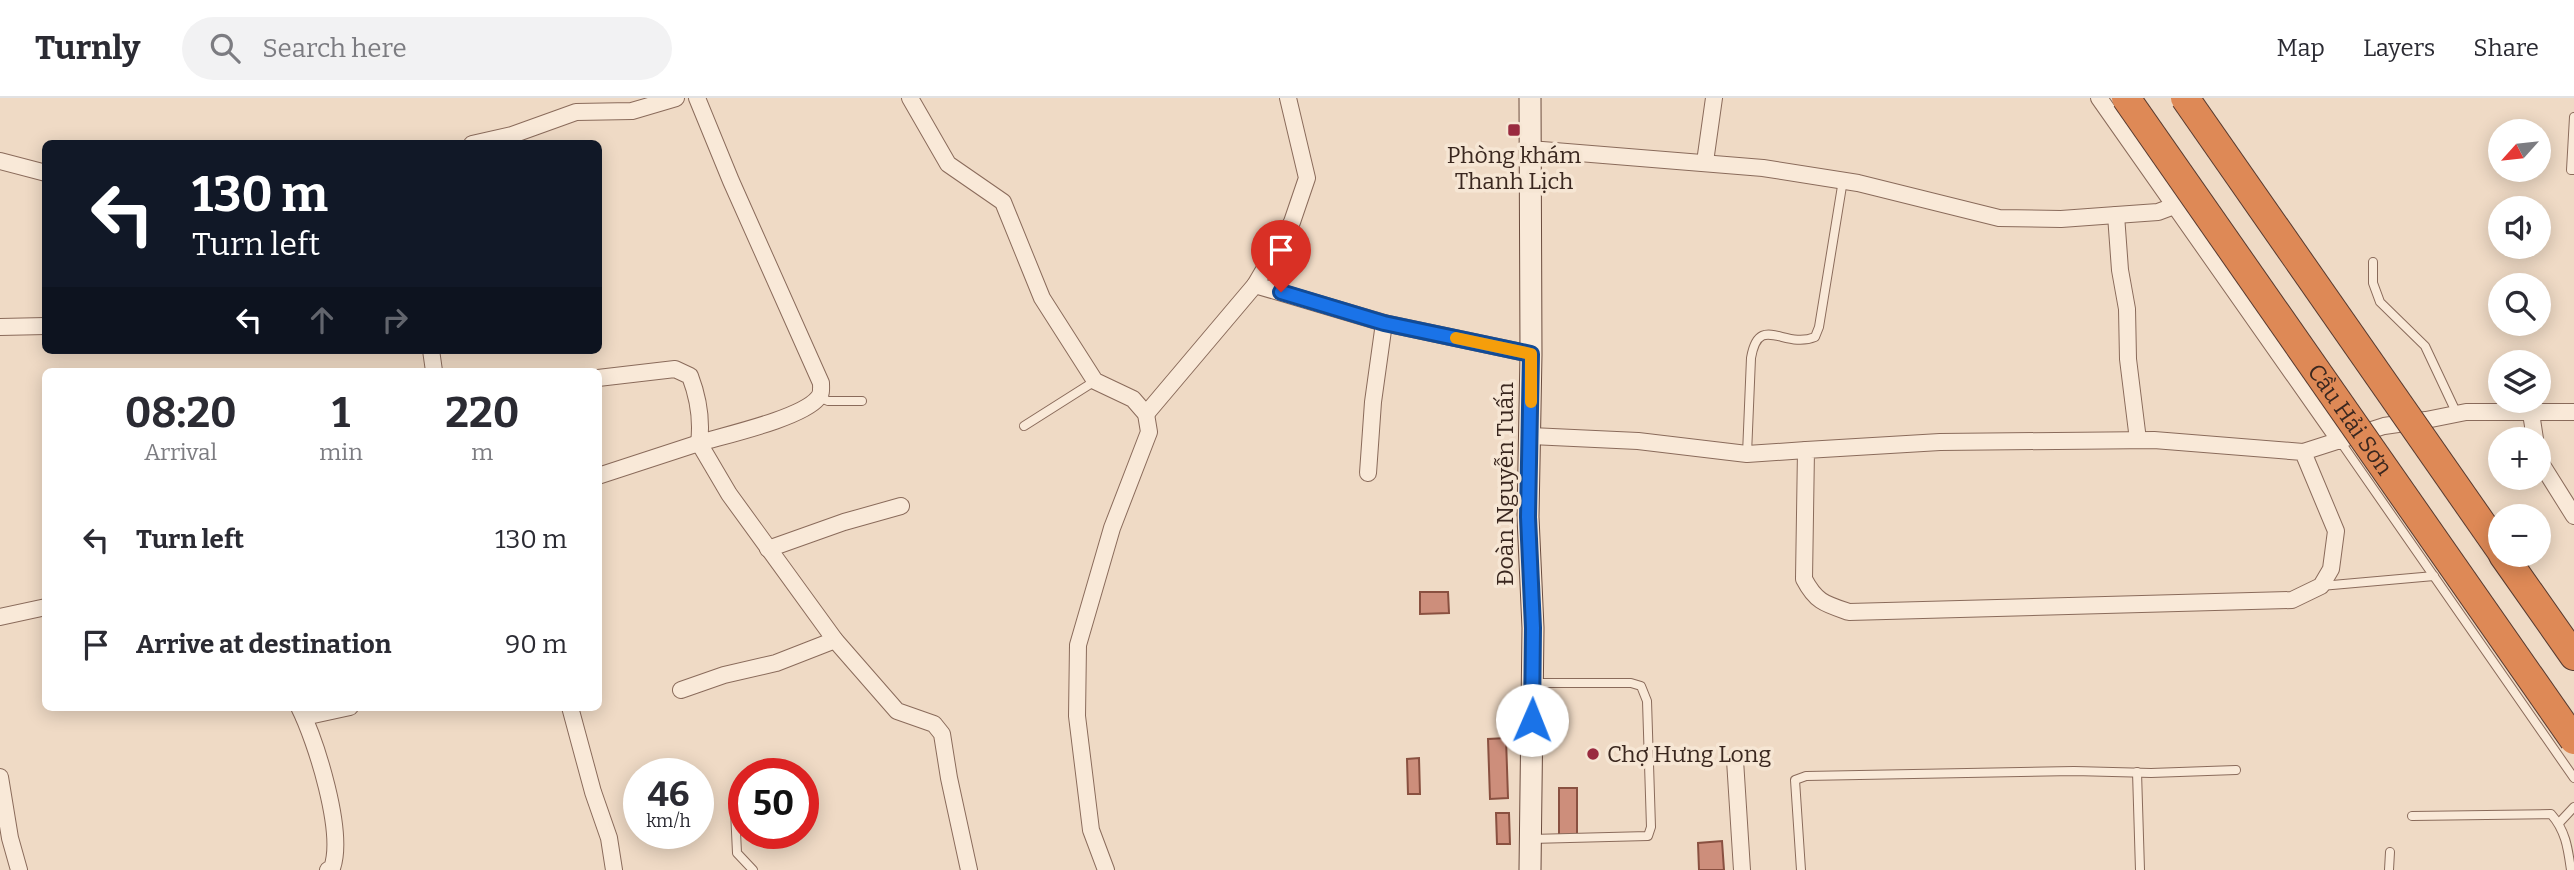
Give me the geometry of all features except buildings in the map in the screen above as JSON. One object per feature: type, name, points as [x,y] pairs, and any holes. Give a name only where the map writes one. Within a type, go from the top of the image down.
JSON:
[{"type":"highway","name":"Cầu Hải Sơn","points":[[2126,98],[2574,740]]},
{"type":"highway","points":[[2185,98],[2488,533]]},
{"type":"highway","points":[[2512,567],[2574,656]]},
{"type":"main road","name":"Đoàn Nguyễn Tuấn","points":[[1530,98],[1530,870]]},
{"type":"street","points":[[490,140],[512,135],[572,105],[632,111],[677,98]]},
{"type":"street","points":[[602,475],[798,412],[820,397],[821,383],[730,181],[697,98]]},
{"type":"street","points":[[909,98],[948,164],[1003,202],[1042,298],[1095,381],[1133,400],[1146,414],[1149,432],[1112,528],[1078,645],[1077,716],[1091,830],[1106,870]]},
{"type":"street","points":[[1146,414],[1255,285],[1292,222],[1307,178],[1288,98]]},
{"type":"street","points":[[1705,162],[1714,98]]},
{"type":"street","points":[[2099,98],[2340,441]]},
{"type":"street","points":[[1530,149],[1763,168],[1843,180],[1999,218],[2061,219],[2158,212],[2174,206]]},
{"type":"street","points":[[0,161],[42,172]]},
{"type":"street","points":[[2116,215],[2138,440]]},
{"type":"street","points":[[1255,285],[1384,323],[1531,354]]},
{"type":"street","points":[[1368,473],[1373,402],[1384,323]]},
{"type":"street","points":[[0,327],[42,326]]},
{"type":"street","points":[[602,378],[675,369],[690,376],[696,392],[701,428],[699,443],[729,494],[835,640],[897,711],[934,724],[943,734],[948,778],[970,870]]},
{"type":"street","points":[[1531,436],[1638,441],[1747,454],[1940,442],[2138,440],[2303,453],[2384,426],[2466,412],[2488,412]]},
{"type":"street","points":[[2551,413],[2574,412]]},
{"type":"street","points":[[2531,413],[2533,427]]},
{"type":"street","points":[[1806,450],[1804,579],[1812,596],[1827,605],[1849,612],[2292,600],[2320,586],[2331,569],[2336,531],[2303,453]]},
{"type":"street","points":[[2551,479],[2574,516]]},
{"type":"street","points":[[768,549],[844,522],[901,506]]},
{"type":"street","points":[[0,617],[42,608]]},
{"type":"street","points":[[681,690],[724,675],[776,663],[835,640]]},
{"type":"street","points":[[570,711],[609,838],[614,870]]},
{"type":"street","points":[[301,712],[326,781],[337,856],[332,868],[328,870]]},
{"type":"street","points":[[1735,760],[1742,870]]},
{"type":"street","points":[[0,777],[10,838],[19,870]]},
{"type":"lane","points":[[2574,117],[2571,170],[2574,170]]},
{"type":"lane","points":[[1747,454],[1754,342],[1758,336],[1768,334],[1788,340],[1805,341],[1815,337],[1819,327],[1843,180]]},
{"type":"lane","points":[[2373,262],[2373,283],[2380,302],[2424,346],[2457,414]]},
{"type":"lane","points":[[1024,426],[1095,381]]},
{"type":"lane","points":[[820,397],[828,401],[862,401]]},
{"type":"lane","points":[[2340,441],[2574,778]]},
{"type":"lane","points":[[2320,586],[2434,576]]},
{"type":"lane","points":[[1531,839],[1648,836],[1651,827],[1647,701],[1641,686],[1631,683],[1532,683]]},
{"type":"lane","points":[[1801,870],[1795,784],[1797,778],[1980,772],[2236,770]]},
{"type":"lane","points":[[2137,772],[2140,870]]},
{"type":"lane","points":[[2560,823],[2574,807]]},
{"type":"lane","points":[[2412,816],[2551,814],[2560,823],[2566,838],[2571,870]]},
{"type":"lane","points":[[737,849],[737,853],[753,870]]},
{"type":"lane","points":[[2389,870],[2390,852]]},
{"type":"slow traffic","points":[[1456,338],[1531,354],[1531,402]]},
{"type":"place","name":"Phòng khám Thanh Lịch","points":[[1514,130]]},
{"type":"place","name":"Chợ Hưng Long","points":[[1593,754]]},
{"type":"route","points":[[1281,292],[1384,323],[1531,354],[1528,517],[1533,628],[1532,720]]}]
